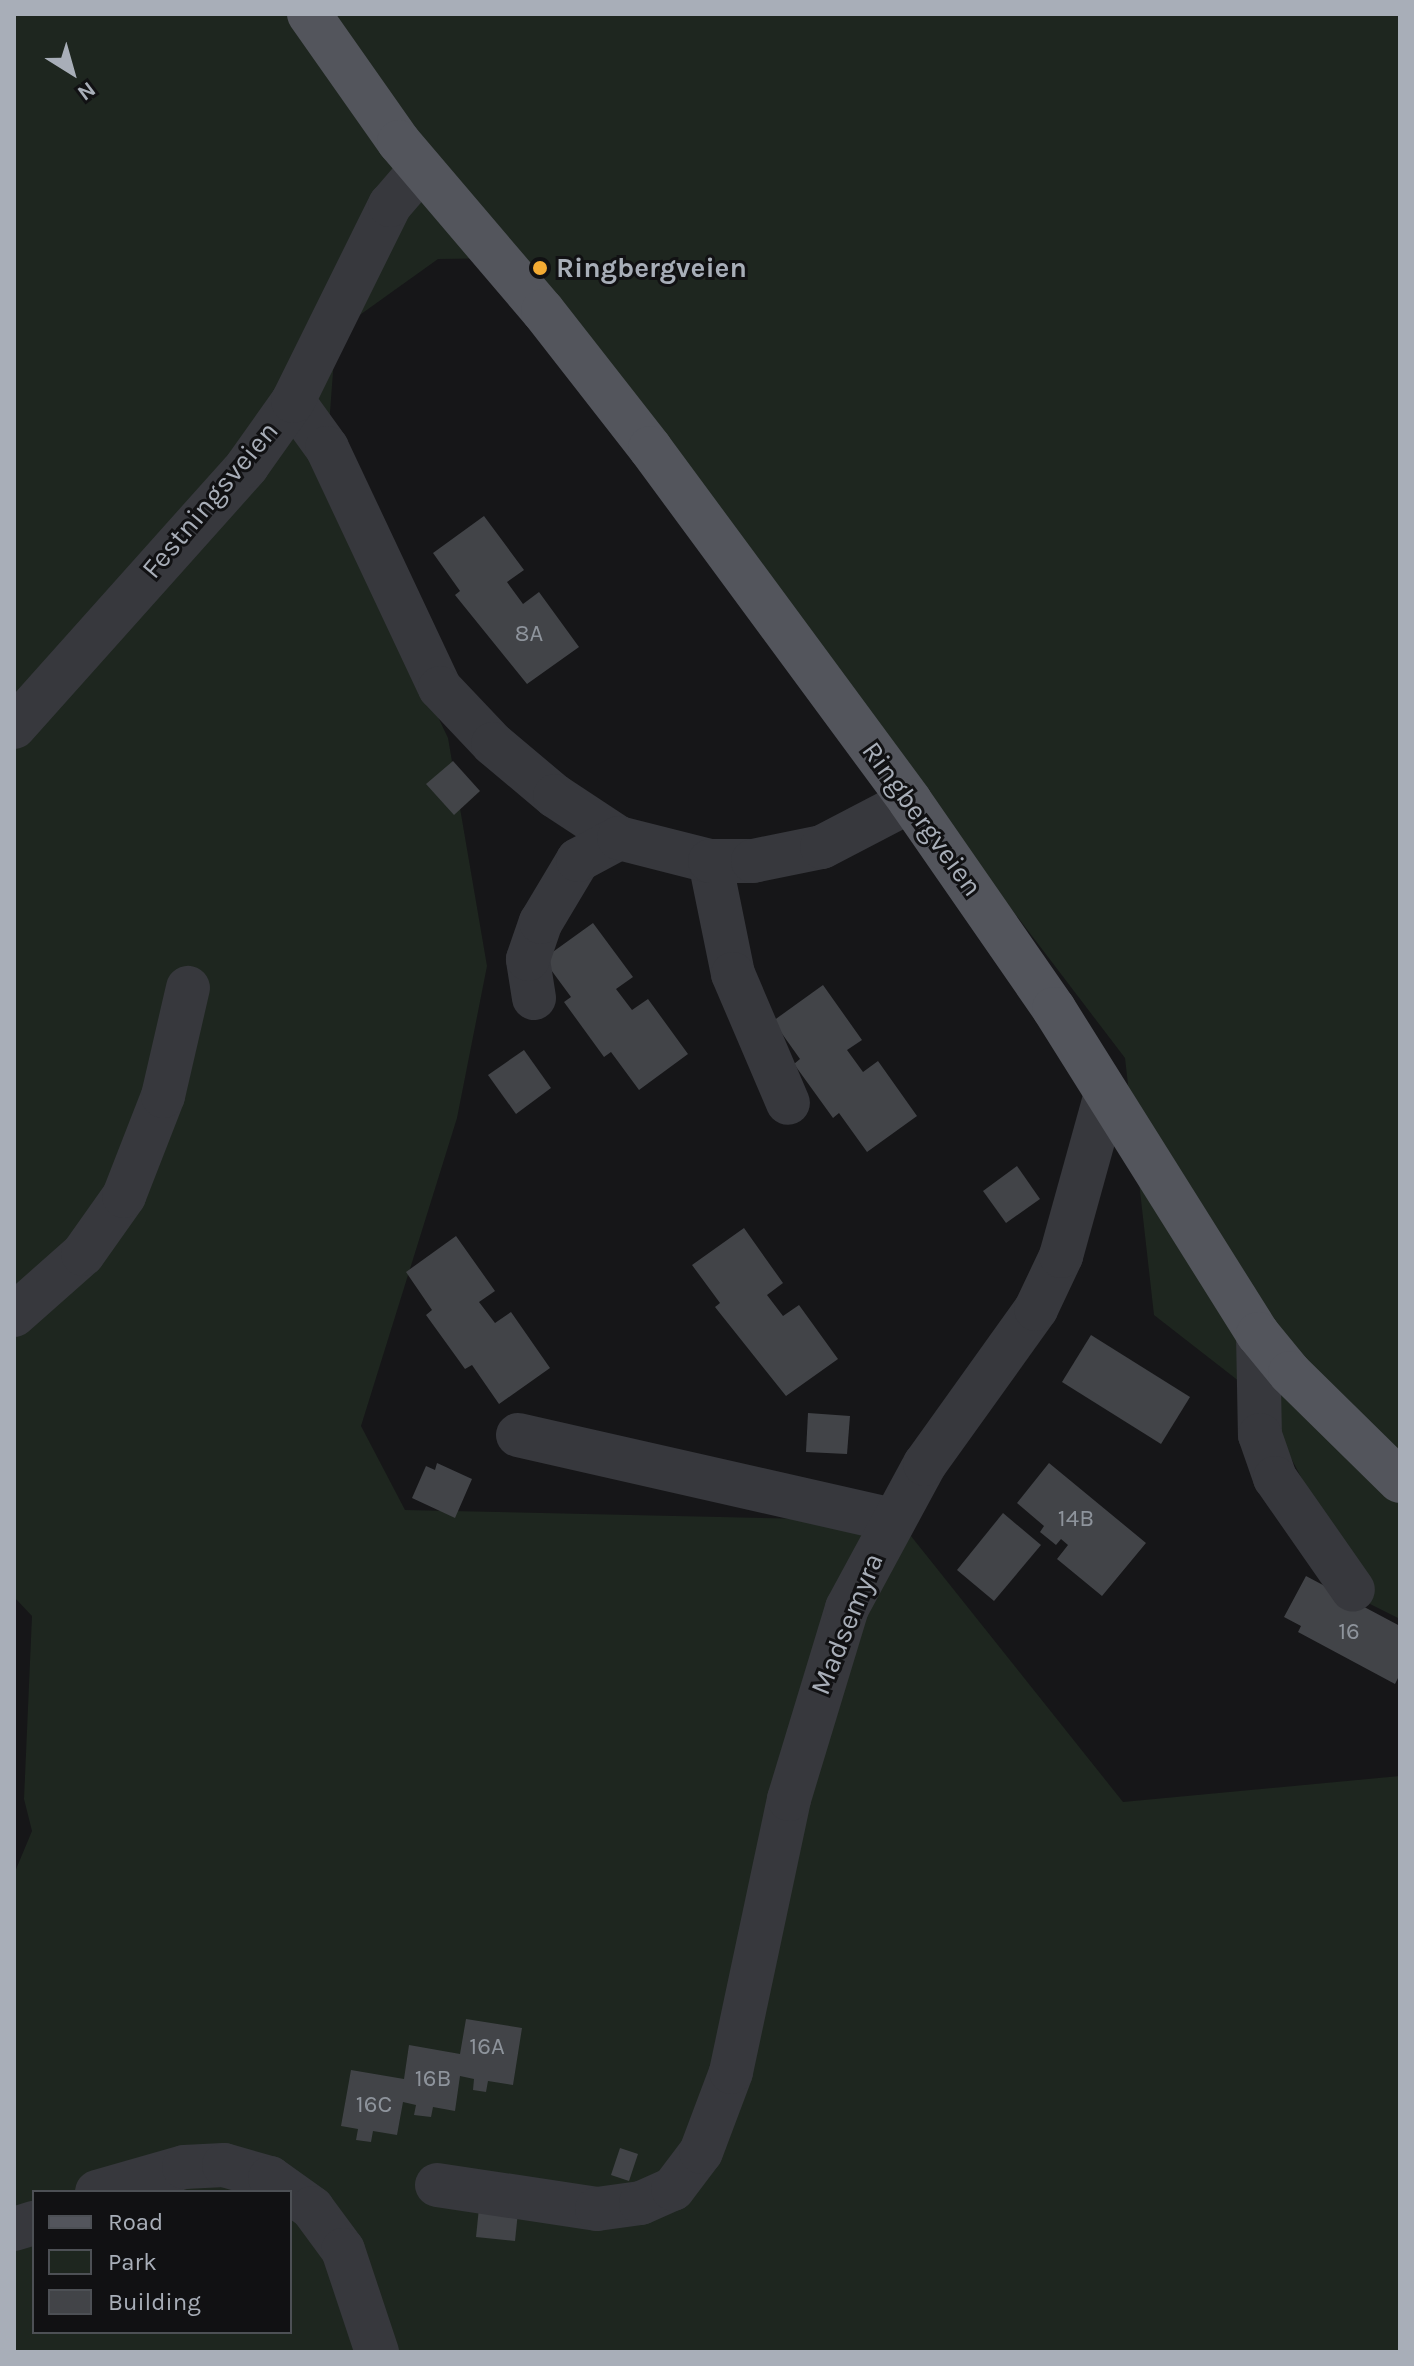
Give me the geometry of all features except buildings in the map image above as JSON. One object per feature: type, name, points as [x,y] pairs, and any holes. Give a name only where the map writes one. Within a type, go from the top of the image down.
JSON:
[{"type":"main road","name":"Ringbergveien","points":[[309,14],[421,169],[543,311],[650,448],[910,801],[989,912],[1258,1334],[1290,1373],[1400,1481]]},
{"type":"street","name":"Festningsveien","points":[[14,727],[247,466],[293,401],[390,205],[421,169]]},
{"type":"street","points":[[293,401],[327,448],[440,688],[493,744],[555,796],[619,838],[710,861],[753,861],[822,847],[910,801]]},
{"type":"street","points":[[534,998],[528,959],[541,922],[578,860],[619,838]]},
{"type":"street","points":[[710,861],[733,974],[788,1103]]},
{"type":"street","points":[[14,1315],[83,1254],[124,1196],[163,1096],[188,988]]},
{"type":"street","name":"Madsemyra","points":[[437,2185],[597,2209],[641,2203],[673,2189],[701,2152],[722,2102],[812,1714],[847,1608],[892,1520],[1036,1309],[1061,1256],[1106,1094]]},
{"type":"street","points":[[1258,1334],[1260,1435],[1275,1478],[1353,1590]]},
{"type":"street","points":[[518,1435],[892,1520]]},
{"type":"street","points":[[104,2190],[184,2167],[224,2165],[270,2178],[287,2190]]},
{"type":"street","points":[[292,2194],[312,2208],[343,2250],[377,2352]]},
{"type":"green space","points":[[14,14],[1400,14],[1400,1619],[1368,1603],[1258,1396],[1154,1315],[1125,1058],[515,258],[438,259],[336,332],[325,479],[448,738],[487,966],[457,1118],[361,1426],[405,1510],[899,1521],[1123,1802],[1400,1776],[1400,2352],[14,2352],[14,1874],[32,1831],[24,1799],[32,1616],[14,1597]]},
{"type":"place","name":"Ringbergveien","points":[[540,268]]}]
